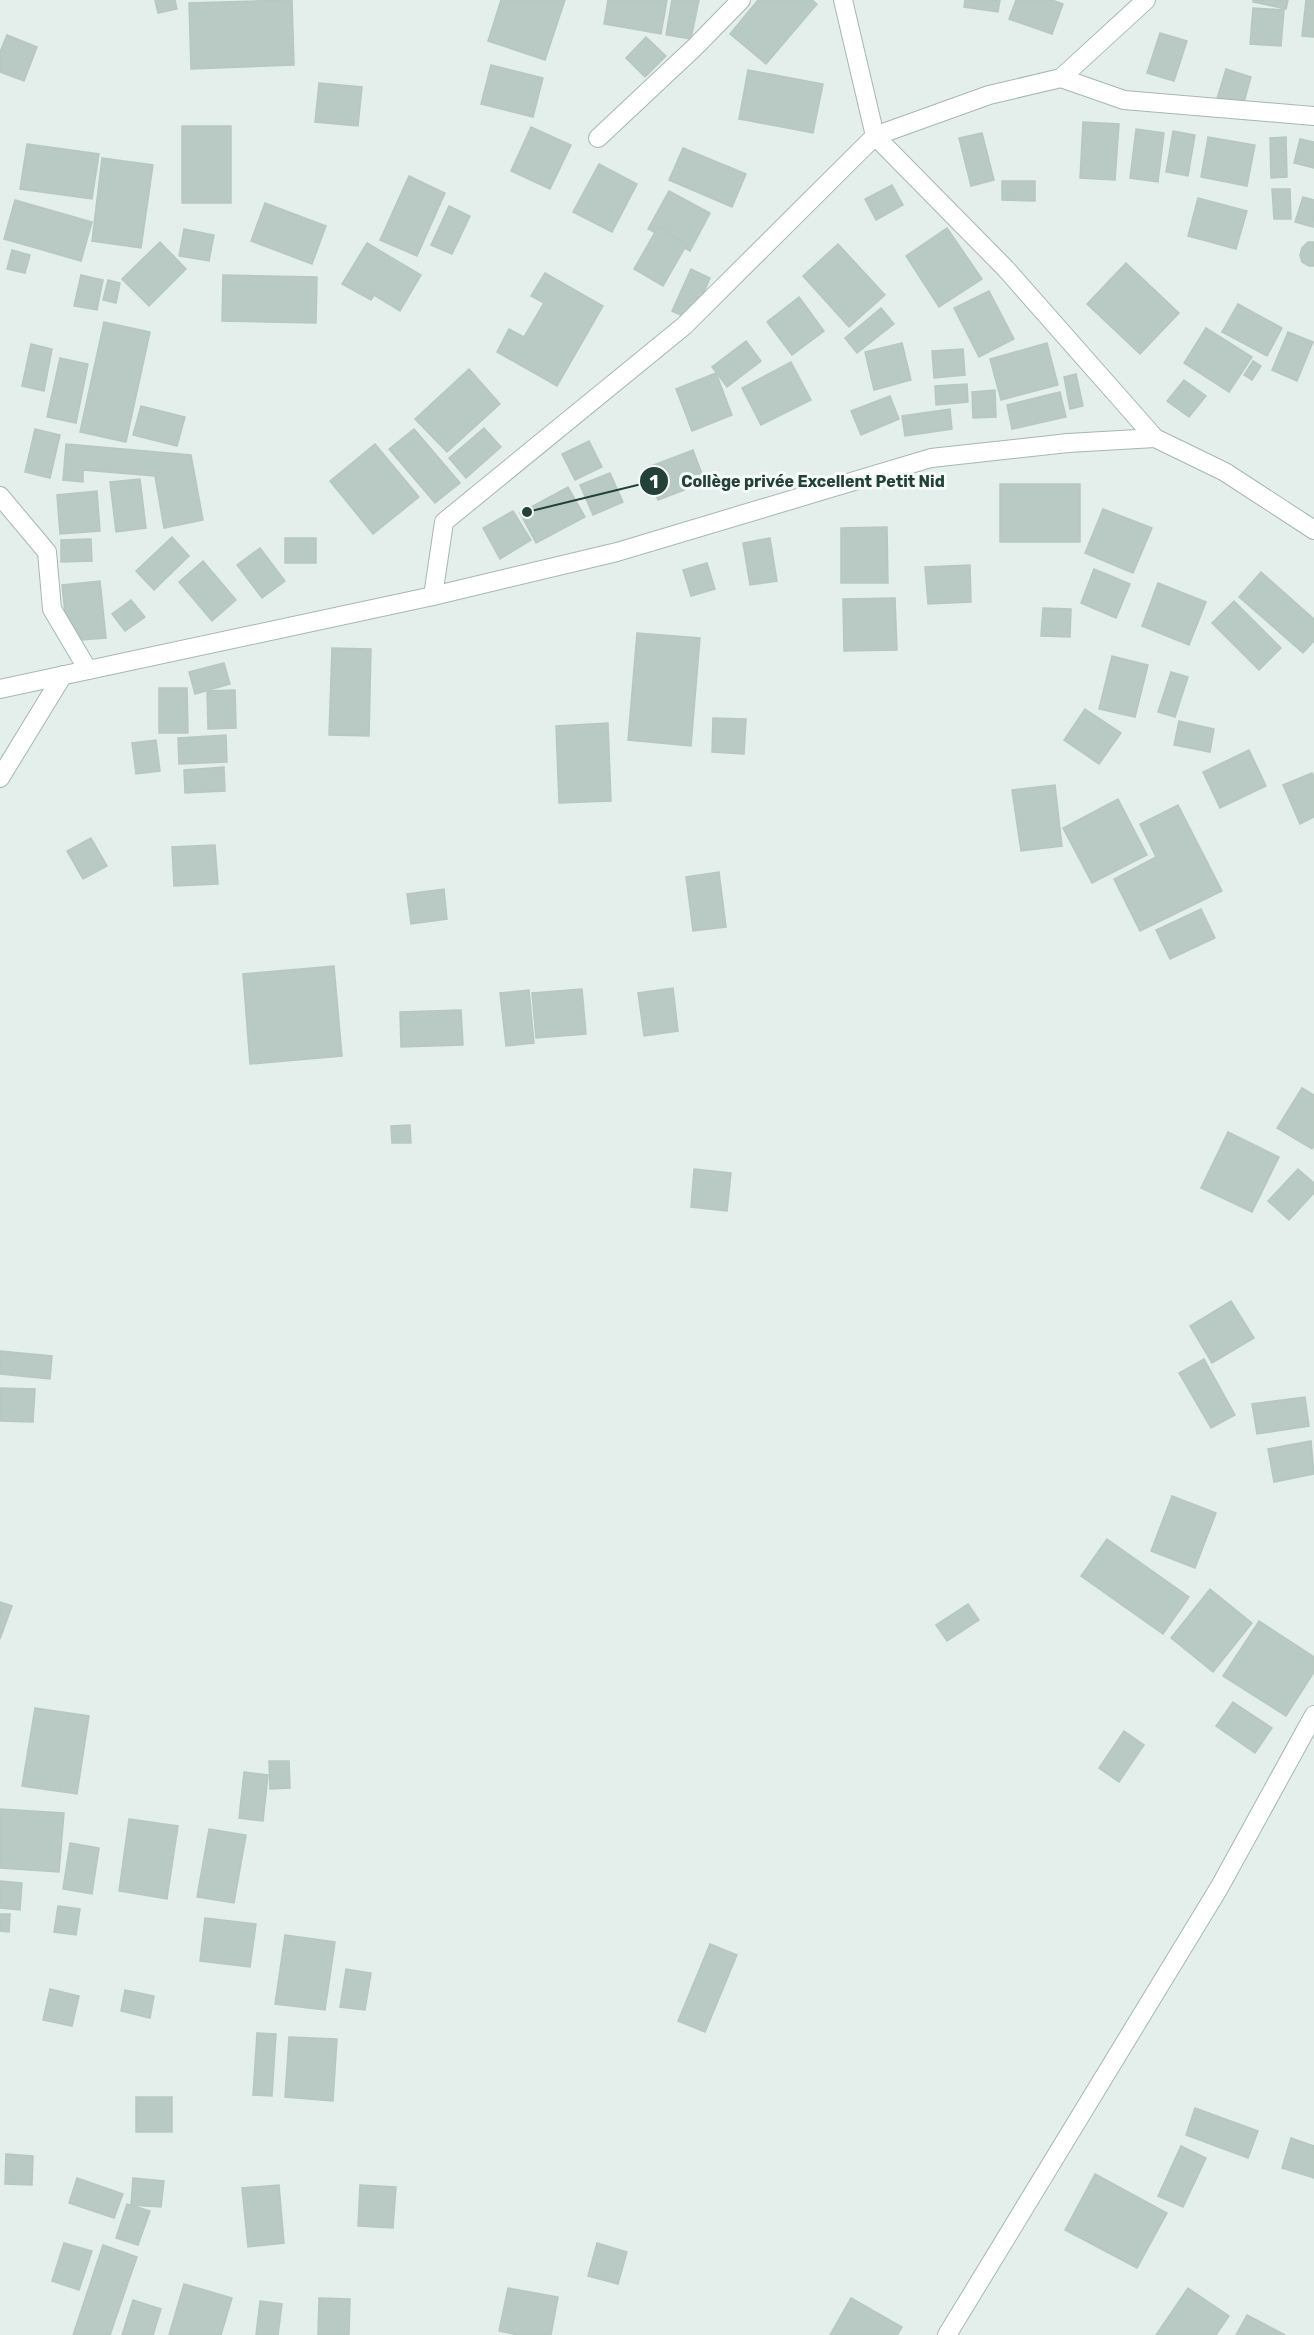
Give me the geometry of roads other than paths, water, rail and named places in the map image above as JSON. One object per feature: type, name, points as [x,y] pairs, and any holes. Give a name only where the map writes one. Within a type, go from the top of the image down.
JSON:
[{"type":"street","points":[[598,138],[695,47],[741,0]]},
{"type":"street","points":[[843,0],[875,136],[1006,269],[1155,438],[1225,472],[1314,530]]},
{"type":"street","points":[[433,596],[444,522],[684,326],[875,136],[989,95],[1061,78],[1146,0]]},
{"type":"street","points":[[1061,78],[1124,100],[1314,116]]},
{"type":"street","points":[[0,689],[433,596],[617,552],[931,458],[1068,443],[1155,438]]},
{"type":"street","points":[[0,496],[47,552],[52,609],[88,670]]},
{"type":"street","points":[[0,778],[63,675]]},
{"type":"street","points":[[947,2335],[1219,1888],[1314,1715]]},
{"type":"place","name":"Collège privée Excellent Petit Nid","points":[[527,512]]}]
